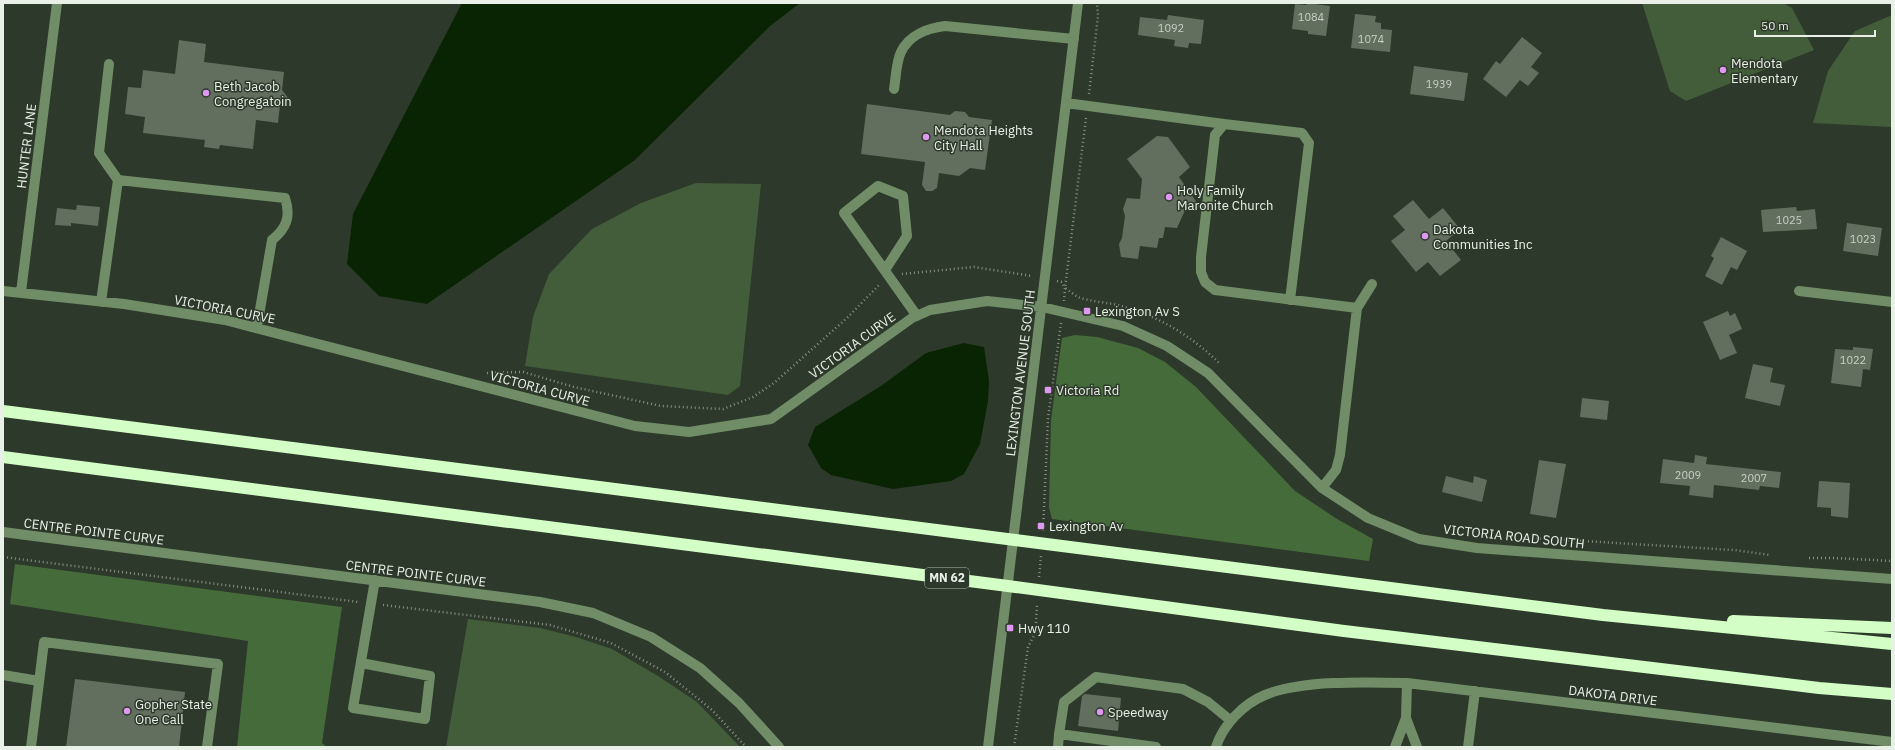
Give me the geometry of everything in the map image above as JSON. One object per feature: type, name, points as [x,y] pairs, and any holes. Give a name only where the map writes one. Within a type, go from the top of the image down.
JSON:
[{"type":"highway","points":[[3,411],[1603,616],[1892,644]]},
{"type":"highway","name":"MN 62","points":[[3,457],[1008,586],[1344,631],[1812,687],[1892,694]]},
{"type":"highway","points":[[1603,616],[1892,628]]},
{"type":"street","name":"HUNTER LANE","points":[[21,292],[57,3]]},
{"type":"street","name":"LEXINGTON AVENUE SOUTH","points":[[988,747],[1078,3]]},
{"type":"street","points":[[894,89],[900,53],[918,34],[930,28],[945,26],[1074,39]]},
{"type":"street","points":[[101,302],[118,180],[99,153],[109,64]]},
{"type":"street","points":[[1066,103],[1302,133],[1309,143],[1290,300]]},
{"type":"street","points":[[1224,124],[1215,135],[1201,272],[1205,282],[1216,290],[1358,308]]},
{"type":"street","points":[[118,180],[285,198],[289,209],[288,220],[281,233],[272,240],[257,327]]},
{"type":"street","points":[[887,274],[906,236],[903,196],[878,186],[844,213],[887,274],[917,316]]},
{"type":"street","points":[[1322,488],[1336,470],[1340,455],[1358,308],[1372,284]]},
{"type":"street","name":"VICTORIA CURVE","points":[[3,291],[101,302],[225,320],[257,327],[635,426],[689,432],[771,419],[912,318],[930,310],[987,300],[1042,307]]},
{"type":"street","points":[[1799,291],[1892,302]]},
{"type":"street","name":"VICTORIA ROAD SOUTH","points":[[1042,307],[1123,326],[1167,346],[1208,373],[1322,488],[1368,518],[1418,539],[1463,546],[1892,579]]},
{"type":"street","name":"CENTRE POINTE CURVE","points":[[3,532],[540,602],[600,616],[651,637],[700,668],[739,703],[779,747]]},
{"type":"street","points":[[361,663],[430,676],[425,719],[354,708],[370,603],[375,580]]},
{"type":"street","points":[[31,747],[44,642],[218,664],[207,747]]},
{"type":"street","points":[[3,676],[39,681]]},
{"type":"street","points":[[1058,747],[1064,702],[1096,677],[1183,689],[1208,702],[1230,720],[1216,747]]},
{"type":"street","points":[[1395,747],[1406,718],[1407,683]]},
{"type":"street","name":"DAKOTA DRIVE","points":[[1230,720],[1263,695],[1285,688],[1331,684],[1407,683],[1892,742]]},
{"type":"street","points":[[1468,747],[1475,691]]},
{"type":"street","points":[[1406,718],[1417,747]]},
{"type":"street","points":[[1059,734],[1156,747]]},
{"type":"path","points":[[1097,3],[1098,16],[1065,288],[1078,297],[1121,306],[1150,315],[1176,329],[1206,351],[1223,368]]},
{"type":"path","points":[[482,374],[523,372],[574,387],[661,406],[723,409],[753,397],[774,383],[847,318],[883,282],[887,274],[974,267],[1021,273]]},
{"type":"path","points":[[1014,747],[1028,647],[1038,628],[1036,623],[1037,590],[1042,544],[1048,418],[1058,342]]},
{"type":"path","points":[[1531,538],[1734,550],[1776,556]]},
{"type":"path","points":[[3,557],[550,625],[611,643],[665,672],[712,710],[746,747]]},
{"type":"path","points":[[1805,558],[1834,558],[1892,562]]},
{"type":"shaded area","points":[[462,3],[800,3],[770,26],[635,160],[427,304],[379,296],[347,264],[353,214]]},
{"type":"shaded area","points":[[1642,3],[1783,3],[1792,8],[1814,50],[1686,101],[1670,91]]},
{"type":"shaded area","points":[[1892,15],[1892,127],[1813,123],[1828,71],[1855,31]]},
{"type":"shaded area","points":[[696,183],[761,184],[740,386],[728,395],[525,366],[533,317],[549,274],[592,229],[641,203]]},
{"type":"shaded area","points":[[1075,335],[1097,337],[1138,348],[1165,362],[1196,387],[1295,491],[1337,519],[1373,539],[1369,561],[1052,519],[1049,508],[1051,420],[1062,338]]},
{"type":"shaded area","points":[[964,343],[984,347],[989,381],[988,401],[980,444],[964,474],[951,481],[893,489],[831,475],[821,468],[808,445],[815,427],[881,386],[926,353]]},
{"type":"shaded area","points":[[15,564],[342,607],[322,743],[327,747],[237,747],[248,641],[10,604]]},
{"type":"shaded area","points":[[468,619],[540,628],[576,637],[612,649],[658,676],[697,702],[740,747],[446,747]]},
{"type":"building","points":[[1307,3],[1330,6],[1326,36],[1308,34],[1308,31],[1292,29],[1295,4],[1306,5]]},
{"type":"building","points":[[1355,14],[1376,16],[1375,22],[1381,23],[1381,29],[1392,30],[1390,52],[1351,48]]},
{"type":"building","points":[[1168,15],[1204,20],[1201,44],[1189,43],[1188,48],[1174,46],[1175,40],[1138,35],[1140,17],[1167,20]]},
{"type":"building","points":[[1522,37],[1542,53],[1531,67],[1539,73],[1528,86],[1520,80],[1506,97],[1483,79],[1496,61],[1500,64]]},
{"type":"building","name":"Beth Jacob Congregatoin","points":[[179,40],[206,44],[204,62],[284,72],[282,90],[289,99],[280,105],[278,123],[256,120],[253,149],[220,145],[219,149],[204,147],[205,140],[143,133],[145,117],[125,114],[128,87],[141,88],[143,70],[175,74]]},
{"type":"building","points":[[1414,66],[1468,73],[1464,101],[1410,94]]},
{"type":"building","name":"Mendota Heights City Hall","points":[[867,104],[950,115],[955,111],[965,112],[969,117],[992,120],[985,170],[970,168],[959,176],[939,173],[937,188],[932,191],[926,191],[922,185],[925,162],[861,154]]},
{"type":"building","name":"Holy Family Maronite Church","points":[[1157,136],[1168,137],[1190,167],[1179,177],[1200,207],[1187,206],[1177,228],[1165,227],[1163,238],[1159,238],[1157,248],[1140,246],[1138,259],[1121,257],[1119,244],[1122,238],[1125,216],[1123,209],[1127,198],[1140,199],[1142,179],[1127,159]]},
{"type":"building","name":"Dakota Communities Inc","points":[[1413,200],[1429,219],[1443,208],[1460,229],[1446,241],[1461,260],[1440,276],[1428,262],[1416,272],[1391,241],[1405,230],[1393,216]]},
{"type":"building","points":[[77,205],[100,207],[98,226],[71,223],[71,226],[55,225],[57,208],[76,210]]},
{"type":"building","points":[[1796,207],[1797,211],[1815,209],[1817,229],[1763,232],[1761,210]]},
{"type":"building","points":[[1847,223],[1882,228],[1878,256],[1843,251]]},
{"type":"building","points":[[1721,237],[1747,251],[1737,270],[1731,267],[1722,285],[1705,276],[1714,258],[1711,256]]},
{"type":"building","points":[[1728,311],[1730,316],[1735,313],[1742,329],[1729,335],[1737,353],[1720,360],[1703,322]]},
{"type":"building","points":[[1853,347],[1873,349],[1870,370],[1863,369],[1861,387],[1831,383],[1835,349],[1853,350]]},
{"type":"building","points":[[1753,364],[1773,368],[1770,382],[1785,385],[1780,406],[1745,398]]},
{"type":"building","points":[[1582,398],[1609,401],[1607,420],[1580,417]]},
{"type":"building","points":[[1695,455],[1707,457],[1706,464],[1781,472],[1779,488],[1760,486],[1759,490],[1714,485],[1713,498],[1689,495],[1690,486],[1660,483],[1663,459],[1694,463]]},
{"type":"building","points":[[1539,460],[1566,464],[1556,518],[1530,514]]},
{"type":"building","points":[[1446,476],[1473,483],[1474,476],[1487,480],[1482,502],[1442,492]]},
{"type":"building","points":[[1819,481],[1850,483],[1848,518],[1831,516],[1831,508],[1817,507]]},
{"type":"building","name":"Gopher State One Call","points":[[75,679],[185,692],[179,747],[66,747]]},
{"type":"building","name":"Speedway","points":[[1085,694],[1121,698],[1118,731],[1078,726],[1082,696]]},
{"type":"place","name":"Mendota Elementary","points":[[1723,70]]},
{"type":"place","name":"Beth Jacob Congregatoin","points":[[206,93]]},
{"type":"place","name":"Mendota Heights City Hall","points":[[926,137]]},
{"type":"place","name":"Holy Family Maronite Church","points":[[1169,197]]},
{"type":"place","name":"Dakota Communities Inc","points":[[1425,236]]},
{"type":"place","name":"Lexington Av S","points":[[1087,311]]},
{"type":"place","name":"Victoria Rd","points":[[1048,390]]},
{"type":"place","name":"Lexington Av","points":[[1041,526]]},
{"type":"place","name":"Hwy 110","points":[[1010,628]]},
{"type":"place","name":"Gopher State One Call","points":[[127,711]]},
{"type":"place","name":"Speedway","points":[[1100,712]]}]
